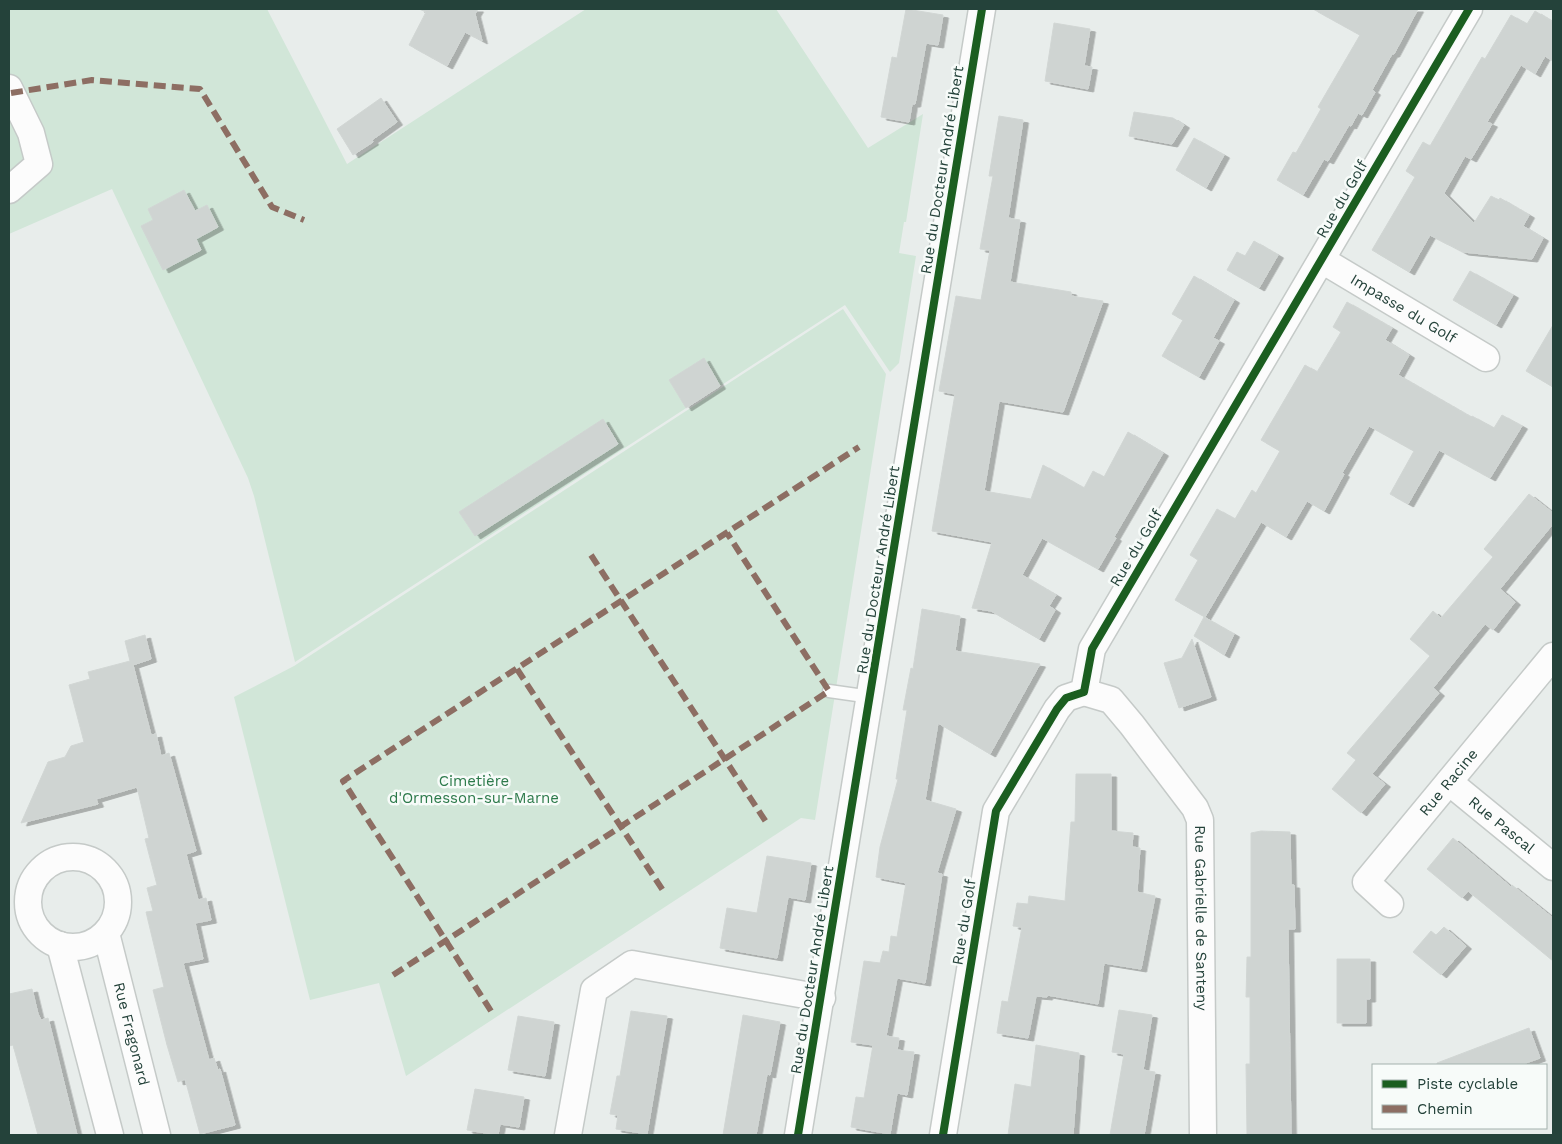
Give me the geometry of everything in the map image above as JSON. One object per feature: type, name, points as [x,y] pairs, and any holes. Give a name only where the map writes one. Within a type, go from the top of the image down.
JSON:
[{"type":"street","name":"Rue du Docteur André Libert","points":[[798,1135],[822,998],[982,9]]},
{"type":"street","name":"Rue du Golf","points":[[943,1135],[996,811],[1057,709],[1066,698],[1084,692],[1092,649],[1322,260],[1463,13]]},
{"type":"street","points":[[9,88],[31,133],[39,164],[9,190]]},
{"type":"street","name":"Impasse du Golf","points":[[1322,260],[1486,358]]},
{"type":"street","name":"Rue Racine","points":[[1390,904],[1366,882],[1553,656]]},
{"type":"street","name":"Rue Gabrielle de Santeny","points":[[1084,692],[1111,700],[1195,808],[1200,820],[1203,1135]]},
{"type":"street","name":"Rue Pascal","points":[[1449,782],[1553,867]]},
{"type":"street","points":[[70,856],[88,859],[101,866],[111,877],[118,896],[116,914],[106,933],[96,940],[76,947],[60,945],[44,937],[32,922],[28,908],[28,891],[38,872],[49,863],[70,856]]},
{"type":"street","name":"Rue Fragonard","points":[[106,933],[158,1135]]},
{"type":"street","points":[[60,945],[110,1135]]},
{"type":"street","points":[[568,1135],[594,990],[632,964],[822,998]]},
{"type":"lane","points":[[829,691],[871,697]]},
{"type":"green space","points":[[9,9],[267,9],[347,164],[586,9],[776,9],[868,148],[923,114],[906,222],[904,222],[899,253],[916,256],[899,363],[890,372],[845,305],[295,662],[248,478],[112,189],[9,234]]},
{"type":"green space","name":"Cimetière d'Ormesson-sur-Marne","points":[[843,309],[886,374],[815,820],[801,818],[406,1076],[379,983],[310,1000],[234,697],[294,666]]},
{"type":"building","points":[[419,9],[478,9],[475,14],[482,41],[465,32],[447,66],[409,45],[426,12]]},
{"type":"building","points":[[906,9],[943,15],[938,45],[926,43],[915,104],[912,104],[909,122],[881,117],[892,57],[897,58]]},
{"type":"building","points":[[1313,9],[1418,9],[1372,90],[1375,92],[1362,115],[1358,113],[1351,126],[1349,125],[1328,161],[1324,159],[1303,195],[1277,180],[1293,152],[1296,153],[1321,109],[1318,107],[1360,35]]},
{"type":"building","points":[[1535,11],[1553,22],[1553,61],[1545,56],[1535,74],[1521,65],[1487,122],[1492,124],[1471,159],[1465,156],[1444,193],[1474,223],[1491,196],[1499,200],[1500,198],[1529,215],[1523,226],[1543,238],[1532,259],[1463,252],[1430,235],[1409,272],[1372,250],[1415,177],[1406,171],[1423,142],[1430,146],[1482,57],[1485,59],[1511,15],[1527,24]]},
{"type":"building","points":[[1054,23],[1090,29],[1084,66],[1092,67],[1088,89],[1045,81]]},
{"type":"building","points":[[381,98],[397,122],[372,140],[373,142],[353,155],[337,129]]},
{"type":"building","points":[[1134,112],[1173,118],[1184,125],[1172,144],[1129,136]]},
{"type":"building","points":[[999,116],[1023,120],[1008,218],[1020,220],[1010,282],[1071,292],[1071,296],[1103,301],[1063,412],[999,401],[984,491],[1031,499],[1043,465],[1084,488],[1093,471],[1104,477],[1128,432],[1163,453],[1114,537],[1116,538],[1098,569],[1042,538],[1022,575],[1056,595],[1049,606],[1055,610],[1039,639],[991,611],[972,608],[992,542],[932,531],[955,394],[939,391],[956,296],[981,300],[990,250],[980,249],[993,176],[989,176]]},
{"type":"building","points":[[1194,138],[1224,155],[1206,188],[1176,170]]},
{"type":"building","points":[[184,190],[195,211],[207,205],[218,227],[196,239],[201,250],[163,270],[141,226],[153,220],[148,209]]},
{"type":"building","points":[[1254,241],[1278,255],[1259,288],[1227,270],[1237,252],[1245,256]]},
{"type":"building","points":[[1470,271],[1513,295],[1496,325],[1453,300]]},
{"type":"building","points":[[1194,276],[1234,300],[1213,338],[1219,341],[1199,377],[1162,356],[1183,320],[1172,314]]},
{"type":"building","points":[[1347,302],[1392,328],[1385,340],[1409,355],[1398,375],[1494,428],[1502,415],[1522,426],[1490,478],[1439,450],[1408,504],[1390,494],[1414,451],[1369,426],[1342,473],[1344,474],[1324,511],[1307,501],[1286,537],[1261,522],[1205,617],[1175,600],[1198,560],[1190,555],[1217,509],[1235,519],[1252,490],[1256,493],[1280,451],[1261,440],[1305,365],[1317,372],[1341,332],[1333,327]]},
{"type":"building","points":[[1553,325],[1553,387],[1526,371]]},
{"type":"building","points":[[704,358],[720,386],[686,408],[669,380]]},
{"type":"building","points":[[603,419],[618,444],[475,536],[459,512]]},
{"type":"building","points":[[1529,494],[1553,513],[1553,524],[1500,589],[1515,602],[1493,630],[1485,624],[1433,688],[1439,693],[1372,774],[1385,784],[1361,813],[1332,789],[1356,760],[1347,753],[1430,656],[1410,639],[1433,611],[1441,618],[1493,557],[1484,549]]},
{"type":"building","points":[[922,609],[960,616],[955,651],[1040,664],[990,754],[938,723],[925,800],[956,809],[937,873],[942,874],[925,983],[897,978],[886,1036],[899,1038],[897,1050],[914,1052],[907,1095],[897,1093],[890,1134],[851,1127],[856,1097],[864,1098],[873,1045],[851,1042],[864,961],[880,963],[883,951],[889,952],[891,936],[897,937],[906,883],[876,877],[880,847],[898,779],[896,779],[907,710],[903,710],[911,668],[913,669]]},
{"type":"building","points":[[1204,617],[1234,634],[1224,655],[1194,636]]},
{"type":"building","points":[[145,635],[151,659],[133,665],[151,735],[156,734],[161,756],[169,753],[196,851],[186,854],[198,900],[206,898],[211,920],[195,923],[203,959],[183,963],[209,1060],[214,1058],[218,1070],[220,1069],[235,1125],[200,1134],[185,1079],[178,1082],[153,990],[164,987],[146,912],[153,911],[147,888],[157,885],[145,839],[149,838],[137,787],[96,799],[98,804],[21,823],[48,762],[65,757],[71,746],[84,742],[69,685],[90,679],[88,672],[130,661],[125,641]]},
{"type":"building","points":[[1192,639],[1211,697],[1179,708],[1164,663],[1182,658]]},
{"type":"building","points":[[1076,774],[1111,774],[1111,831],[1133,833],[1132,847],[1140,848],[1137,892],[1155,896],[1141,969],[1104,963],[1098,1004],[1047,995],[1047,997],[1036,996],[1028,1038],[997,1033],[1002,1001],[1008,1002],[1022,927],[1013,926],[1017,903],[1028,904],[1029,896],[1065,901],[1071,822],[1075,822]]},
{"type":"building","points":[[1261,831],[1290,832],[1291,885],[1294,885],[1295,929],[1288,929],[1291,1135],[1247,1135],[1246,1064],[1250,1064],[1250,997],[1246,997],[1247,957],[1251,957],[1251,833]]},
{"type":"building","points":[[1453,838],[1511,887],[1512,885],[1553,918],[1553,961],[1468,891],[1462,898],[1427,869]]},
{"type":"building","points":[[767,856],[811,863],[805,900],[788,897],[777,958],[720,948],[727,908],[757,913]]},
{"type":"building","points":[[1444,927],[1466,946],[1441,975],[1413,952],[1431,931],[1436,935]]},
{"type":"building","points":[[1337,959],[1370,959],[1370,999],[1366,999],[1366,1023],[1337,1023]]},
{"type":"building","points":[[32,989],[41,1020],[48,1018],[77,1135],[38,1135],[13,1045],[9,1046],[9,994]]},
{"type":"building","points":[[1119,1010],[1152,1015],[1143,1070],[1155,1072],[1144,1135],[1110,1135],[1124,1054],[1112,1052]]},
{"type":"building","points":[[631,1011],[667,1016],[647,1134],[616,1129],[618,1115],[610,1114],[617,1076],[620,1076]]},
{"type":"building","points":[[743,1015],[780,1022],[770,1075],[767,1074],[756,1135],[723,1135]]},
{"type":"building","points":[[518,1016],[554,1022],[545,1076],[508,1070]]},
{"type":"building","points":[[1529,1028],[1540,1058],[1523,1064],[1437,1063]]},
{"type":"building","points":[[1036,1045],[1079,1053],[1073,1135],[1008,1135],[1015,1084],[1031,1087]]},
{"type":"building","points":[[475,1089],[524,1097],[519,1127],[500,1124],[498,1135],[467,1130]]},
{"type":"marked path","points":[[11,93],[92,80],[200,89],[272,207],[304,220]]},
{"type":"marked path","points":[[491,1011],[343,781],[859,447]]},
{"type":"marked path","points":[[393,975],[829,691],[727,533]]},
{"type":"marked path","points":[[591,555],[768,825]]},
{"type":"marked path","points":[[517,669],[664,892]]},
{"type":"cycle path","points":[[798,1135],[982,9]]},
{"type":"cycle path","points":[[943,1135],[996,811],[1057,709],[1066,698],[1084,692],[1092,649],[1469,9]]}]
